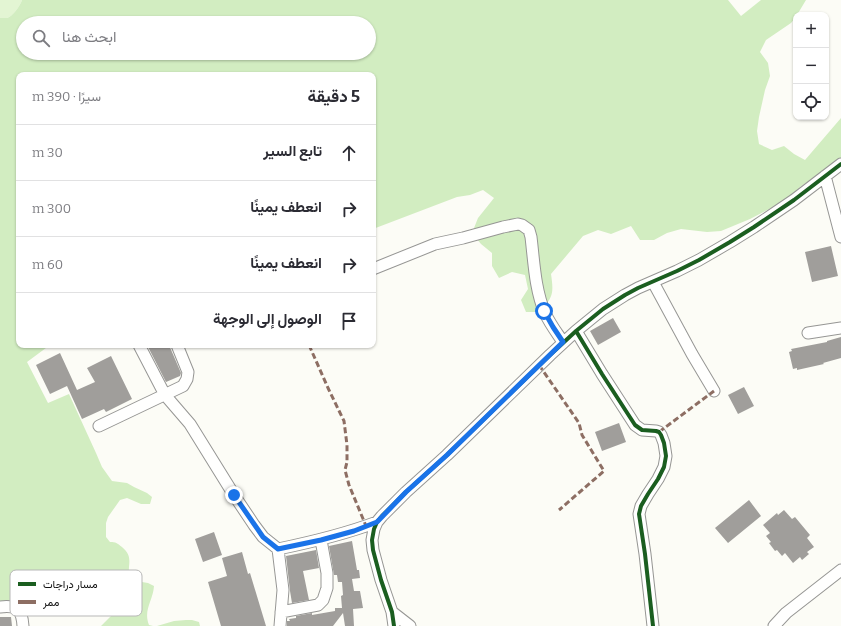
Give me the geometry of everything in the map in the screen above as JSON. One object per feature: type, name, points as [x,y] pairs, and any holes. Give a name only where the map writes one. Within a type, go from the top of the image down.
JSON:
[{"type":"street","points":[[394,626],[392,612],[381,580],[373,550],[372,540],[377,522],[406,492],[447,455],[563,342],[603,309],[624,295],[699,260],[730,242],[794,200],[841,164]]},
{"type":"street","points":[[825,176],[841,237]]},
{"type":"street","points":[[376,268],[435,244],[503,227],[518,224],[522,225],[529,230],[531,237],[539,291],[544,311],[563,342]]},
{"type":"street","points":[[653,282],[714,391]]},
{"type":"street","points":[[808,333],[841,328]]},
{"type":"street","points":[[576,331],[635,425],[642,430],[656,431],[662,435],[666,456],[664,467],[641,506],[638,514],[645,554],[653,626]]},
{"type":"street","points":[[141,348],[165,395],[190,424],[254,525],[263,537],[278,549],[283,590],[280,626]]},
{"type":"street","points":[[99,426],[182,386],[187,380],[188,372],[178,348]]},
{"type":"street","points":[[278,549],[354,531],[377,522]]},
{"type":"street","points":[[281,612],[318,605],[323,600],[327,588],[327,573],[321,540]]},
{"type":"street","points":[[774,626],[786,613],[841,570]]},
{"type":"street","points":[[0,607],[10,606]]},
{"type":"street","points":[[392,612],[410,626]]},
{"type":"street","points":[[21,616],[23,626]]},
{"type":"green space","points":[[0,0],[22,0],[12,15],[7,18],[0,18]]},
{"type":"green space","points":[[22,0],[728,0],[741,16],[761,0],[806,0],[799,12],[793,12],[793,21],[791,23],[766,40],[760,52],[768,63],[770,76],[765,90],[759,117],[757,131],[759,144],[772,150],[784,146],[805,160],[841,118],[841,164],[823,172],[800,187],[792,197],[750,219],[721,231],[707,232],[681,229],[667,233],[654,240],[640,240],[631,226],[611,234],[598,230],[583,236],[551,274],[552,291],[550,299],[547,303],[539,312],[526,312],[521,300],[528,289],[525,275],[512,272],[499,278],[492,266],[492,253],[481,244],[472,233],[478,218],[494,198],[483,190],[470,195],[457,197],[376,228],[376,72],[16,72],[16,348],[46,348],[27,362],[48,403],[69,394],[102,467],[112,481],[127,483],[152,497],[150,504],[141,504],[127,498],[120,500],[108,517],[106,523],[106,537],[110,542],[118,544],[126,551],[129,558],[129,570],[10,570],[10,602],[0,603],[0,18],[7,18],[12,15]]},
{"type":"green space","points":[[142,582],[154,586],[147,615],[149,625],[153,626],[101,626],[111,616],[142,616]]},
{"type":"green space","points":[[186,620],[199,622],[200,626],[157,626],[174,621]]},
{"type":"building","points":[[831,246],[838,276],[812,282],[805,252]]},
{"type":"building","points":[[613,318],[621,332],[598,345],[590,331]]},
{"type":"building","points":[[841,337],[841,358],[823,363],[824,364],[797,370],[797,368],[793,369],[789,352],[792,351],[791,349],[827,342]]},
{"type":"building","points":[[149,348],[170,348],[181,373],[180,376],[166,382]]},
{"type":"building","points":[[60,353],[77,390],[95,382],[87,368],[111,356],[132,399],[106,412],[104,409],[82,419],[67,386],[50,394],[36,365]]},
{"type":"building","points":[[744,387],[754,406],[738,414],[728,395]]},
{"type":"building","points":[[619,423],[626,442],[602,451],[595,432]]},
{"type":"building","points":[[749,500],[761,516],[728,543],[715,528]]},
{"type":"building","points":[[784,510],[792,519],[795,517],[810,535],[807,538],[814,547],[807,552],[809,554],[802,560],[800,557],[793,563],[785,553],[782,556],[777,550],[775,551],[769,543],[771,542],[766,536],[770,533],[763,525],[777,513],[778,515]]},
{"type":"building","points":[[214,532],[222,555],[203,562],[195,539]]},
{"type":"building","points":[[352,541],[357,570],[359,570],[360,578],[352,579],[354,591],[360,591],[363,608],[353,609],[354,626],[345,626],[343,613],[333,626],[287,626],[287,621],[290,621],[289,619],[296,618],[296,616],[335,611],[335,608],[342,608],[342,582],[338,582],[337,575],[334,575],[329,546]]},
{"type":"building","points":[[316,550],[319,568],[303,571],[309,600],[292,603],[286,556]]},
{"type":"building","points":[[242,552],[266,626],[221,626],[208,582],[227,576],[222,558]]},
{"type":"building","points":[[0,617],[11,617],[12,626],[0,626]]},
{"type":"marked path","points":[[310,348],[344,421],[347,445],[347,462],[345,470],[349,485],[366,526]]},
{"type":"marked path","points":[[539,365],[579,423],[582,435],[604,471],[559,510]]},
{"type":"marked path","points":[[659,432],[714,391]]},
{"type":"cycle path","points":[[394,626],[392,612],[373,550],[372,540],[374,529],[382,516],[550,355],[603,309],[638,288],[677,271],[730,242],[794,200],[841,164]]},
{"type":"cycle path","points":[[576,331],[635,425],[642,430],[659,432],[664,443],[666,456],[664,467],[641,506],[639,514],[653,626]]},
{"type":"route","points":[[234,495],[263,537],[278,549],[354,531],[377,522],[406,492],[447,455],[563,342],[548,320],[544,311]]}]
